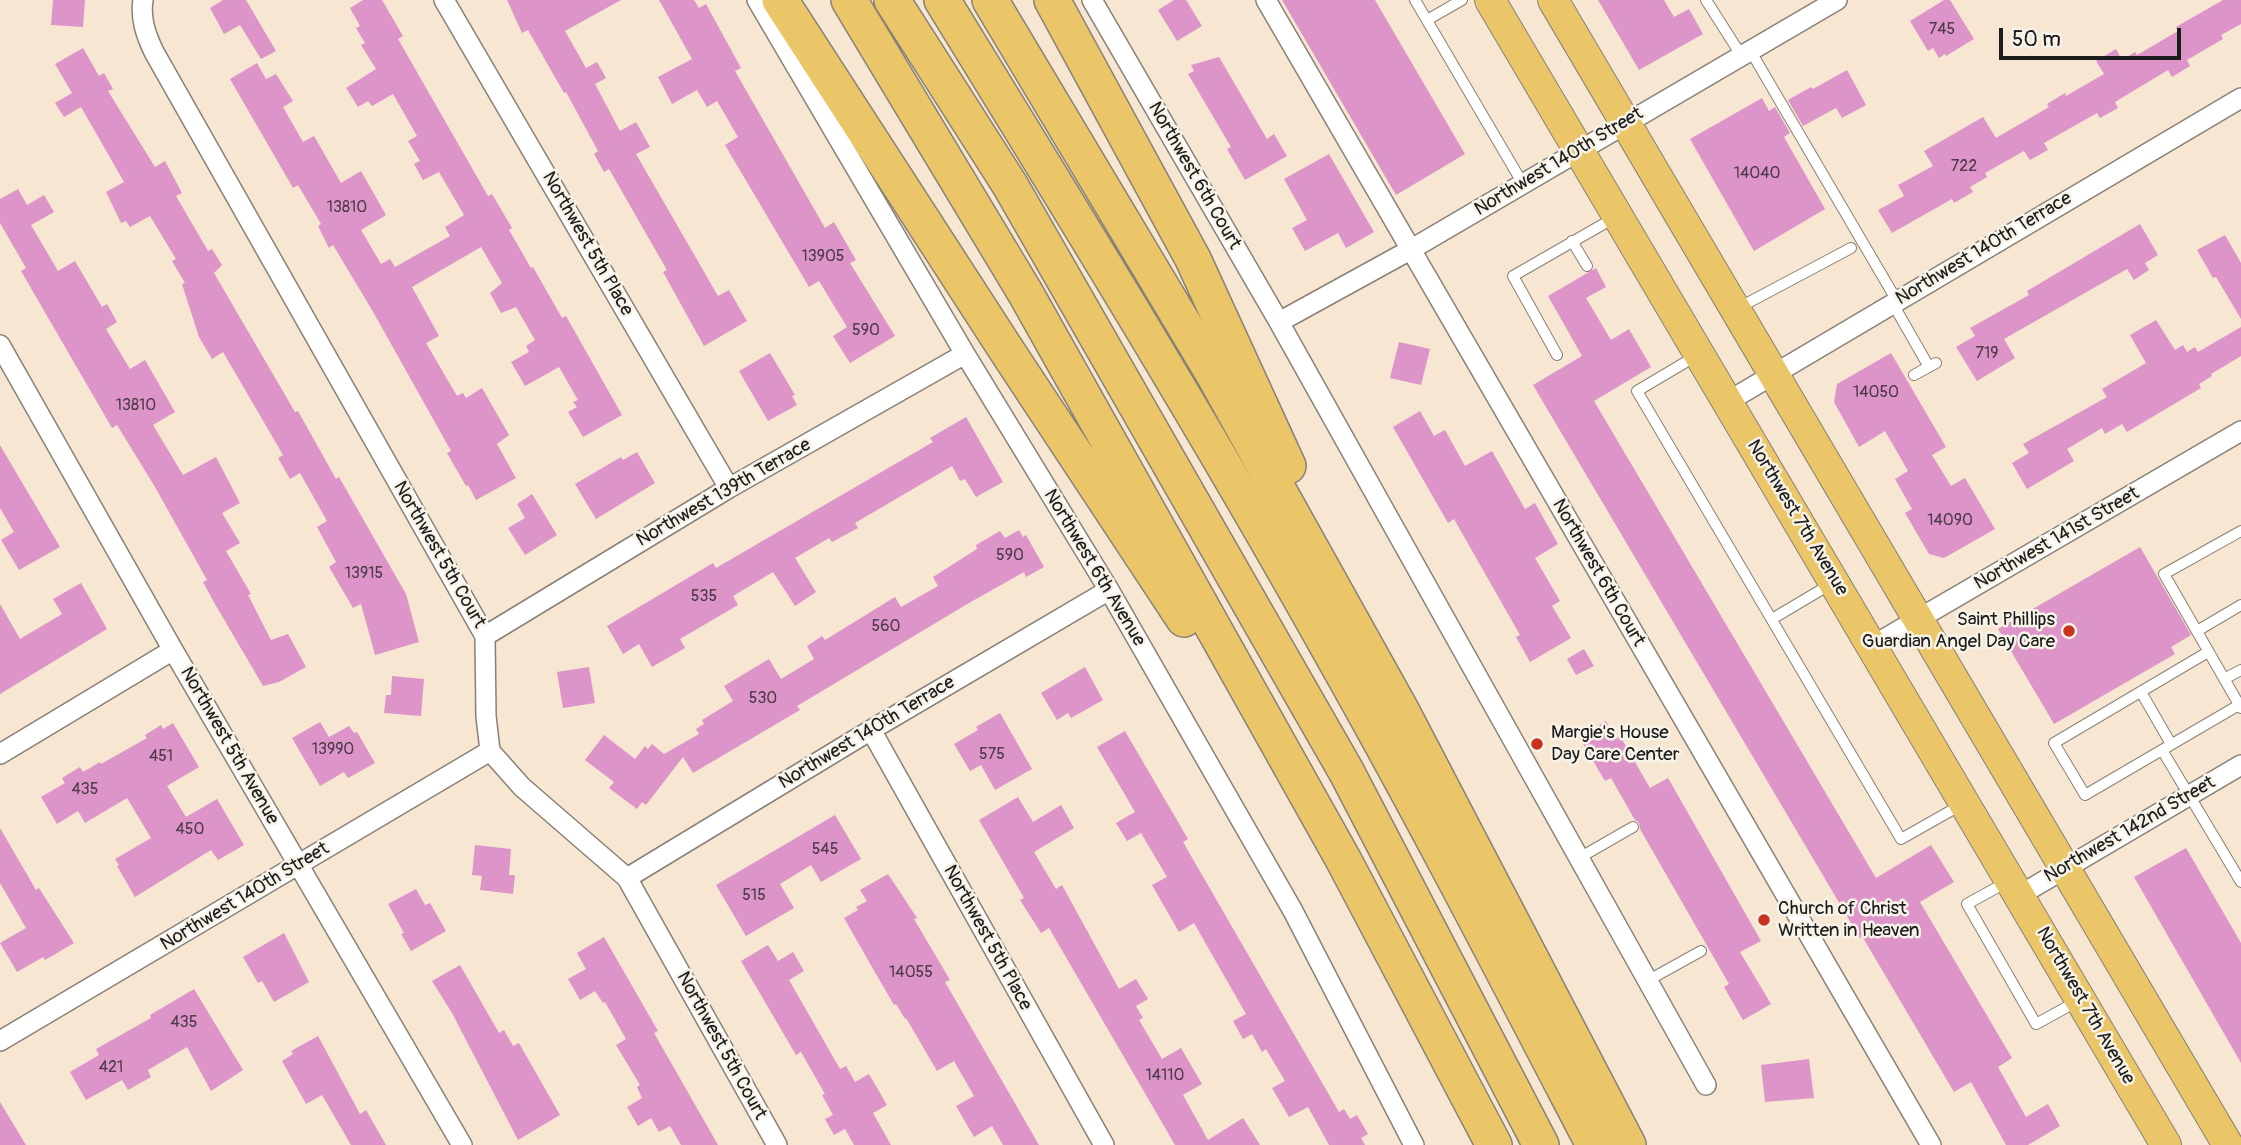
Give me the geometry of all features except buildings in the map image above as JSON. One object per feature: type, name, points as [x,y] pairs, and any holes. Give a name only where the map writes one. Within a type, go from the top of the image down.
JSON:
[{"type":"highway","points":[[780,0],[1001,343],[1343,859]]},
{"type":"highway","points":[[849,0],[1026,294],[1343,859],[1494,1145]]},
{"type":"highway","points":[[892,0],[1010,185],[1346,771],[1541,1145]]},
{"type":"highway","points":[[942,0],[1218,454],[1334,656],[1461,890],[1594,1145]]},
{"type":"highway","points":[[990,0],[1213,373],[1401,710],[1628,1145]]},
{"type":"highway","points":[[1052,0],[1193,259],[1401,710]]},
{"type":"main road","name":"Northwest 7th Avenue","points":[[1490,0],[2166,1145]]},
{"type":"main road","points":[[1553,0],[2228,1145]]},
{"type":"street","name":"Northwest 5th Place","points":[[444,0],[729,488]]},
{"type":"street","name":"Northwest 6th Avenue","points":[[757,0],[965,354],[1108,590],[1293,911],[1414,1145]]},
{"type":"street","name":"Northwest 6th Court","points":[[1092,0],[1279,322],[1706,1085]]},
{"type":"street","name":"Northwest 6th Court","points":[[1266,0],[1931,1145]]},
{"type":"street","name":"Northwest 140th Street","points":[[1279,322],[1410,250],[1836,0]]},
{"type":"street","name":"Northwest 5th Court","points":[[143,7],[144,29],[154,52],[485,636],[486,716],[490,751],[522,787],[627,878],[777,1145]]},
{"type":"street","name":"Northwest 140th Terrace","points":[[1727,402],[2241,98]]},
{"type":"street","name":"Northwest 5th Avenue","points":[[0,345],[173,650],[462,1145]]},
{"type":"street","name":"Northwest 139th Terrace","points":[[485,636],[729,488],[965,354]]},
{"type":"street","name":"Northwest 141st Street","points":[[1872,646],[2241,431]]},
{"type":"street","name":"Northwest 140th Terrace","points":[[627,878],[1108,590]]},
{"type":"street","points":[[0,754],[173,650]]},
{"type":"street","name":"Northwest 5th Place","points":[[871,730],[1104,1145]]},
{"type":"street","name":"Northwest 140th Street","points":[[0,1041],[490,751]]},
{"type":"street","name":"Northwest 142nd Street","points":[[2015,888],[2066,868],[2241,765]]},
{"type":"lane","points":[[1415,0],[1523,184]]},
{"type":"lane","points":[[1427,20],[1462,0]]},
{"type":"lane","points":[[1706,0],[1745,53],[1932,365],[1914,375]]},
{"type":"lane","points":[[1557,355],[1513,276],[1617,216]]},
{"type":"lane","points":[[1572,241],[1587,267]]},
{"type":"lane","points":[[1736,309],[1851,248]]},
{"type":"lane","points":[[1699,354],[1637,391],[1901,839],[1965,803]]},
{"type":"lane","points":[[2208,652],[2054,743],[2085,795],[2240,706],[2164,574],[2241,531]]},
{"type":"lane","points":[[1772,619],[1834,582]]},
{"type":"lane","points":[[2197,631],[2241,605]]},
{"type":"lane","points":[[2224,679],[2241,670]]},
{"type":"lane","points":[[2141,692],[2189,795],[2241,881]]},
{"type":"lane","points":[[1579,858],[1633,827]]},
{"type":"lane","points":[[2015,888],[1967,904],[2036,1024],[2081,999]]},
{"type":"lane","points":[[1647,981],[1701,951]]},
{"type":"place","name":"Saint Phillips Guardian Angel Day Care","points":[[2069,631]]},
{"type":"place","name":"Margie's House Day Care Center","points":[[1537,744]]},
{"type":"place","name":"Church of Christ Written in Heaven","points":[[1764,920]]}]
